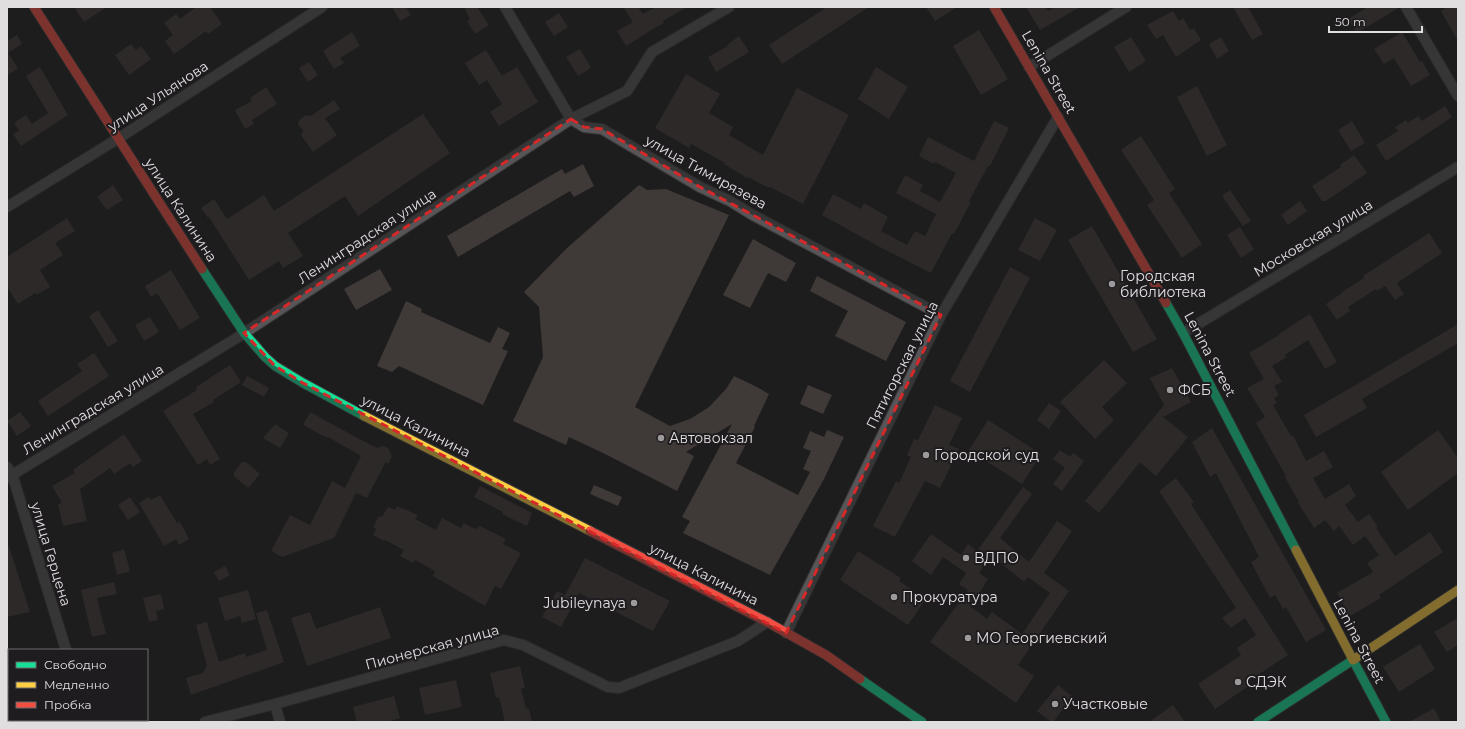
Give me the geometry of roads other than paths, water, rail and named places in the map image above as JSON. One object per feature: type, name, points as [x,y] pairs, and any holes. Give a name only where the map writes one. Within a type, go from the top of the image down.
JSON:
[{"type":"main road","name":"улица Калинина","points":[[34,7],[162,208],[244,333],[275,366],[302,383],[767,622],[826,655],[922,722]]},
{"type":"main road","name":"Lenina Street","points":[[994,7],[1183,333],[1386,722]]},
{"type":"main road","points":[[1258,722],[1458,590]]},
{"type":"street","name":"улица Ульянова","points":[[7,207],[118,138],[322,7]]},
{"type":"street","points":[[505,7],[571,119]]},
{"type":"street","name":"Ленинградская улица","points":[[9,473],[244,333],[571,119],[627,91],[652,52],[729,7]]},
{"type":"street","points":[[1029,68],[1126,7]]},
{"type":"street","points":[[1406,7],[1458,96]]},
{"type":"street","name":"Пятигорская улица","points":[[786,633],[942,315],[1058,117]]},
{"type":"street","name":"улица Тимирязева","points":[[571,119],[584,127],[602,129],[700,187],[730,201],[751,214],[942,315]]},
{"type":"street","name":"Московская улица","points":[[1183,333],[1458,167]]},
{"type":"street","name":"улица Герцена","points":[[9,473],[66,649]]},
{"type":"street","name":"Пионерская улица","points":[[205,722],[504,640],[523,645],[608,687],[619,688],[738,641],[767,622]]},
{"type":"street","points":[[275,704],[280,722]]},
{"type":"place","name":"Городская библиотека","points":[[1112,284]]},
{"type":"place","name":"ФСБ","points":[[1170,390]]},
{"type":"place","name":"Автовокзал","points":[[661,438]]},
{"type":"place","name":"Городской суд","points":[[926,455]]},
{"type":"place","name":"ВДПО","points":[[966,558]]},
{"type":"place","name":"Прокуратура","points":[[894,597]]},
{"type":"place","name":"Jubileynaya","points":[[634,603]]},
{"type":"place","name":"МО Георгиевский","points":[[968,638]]},
{"type":"place","name":"СДЭК","points":[[1238,682]]},
{"type":"place","name":"Участковые","points":[[1055,704]]}]
